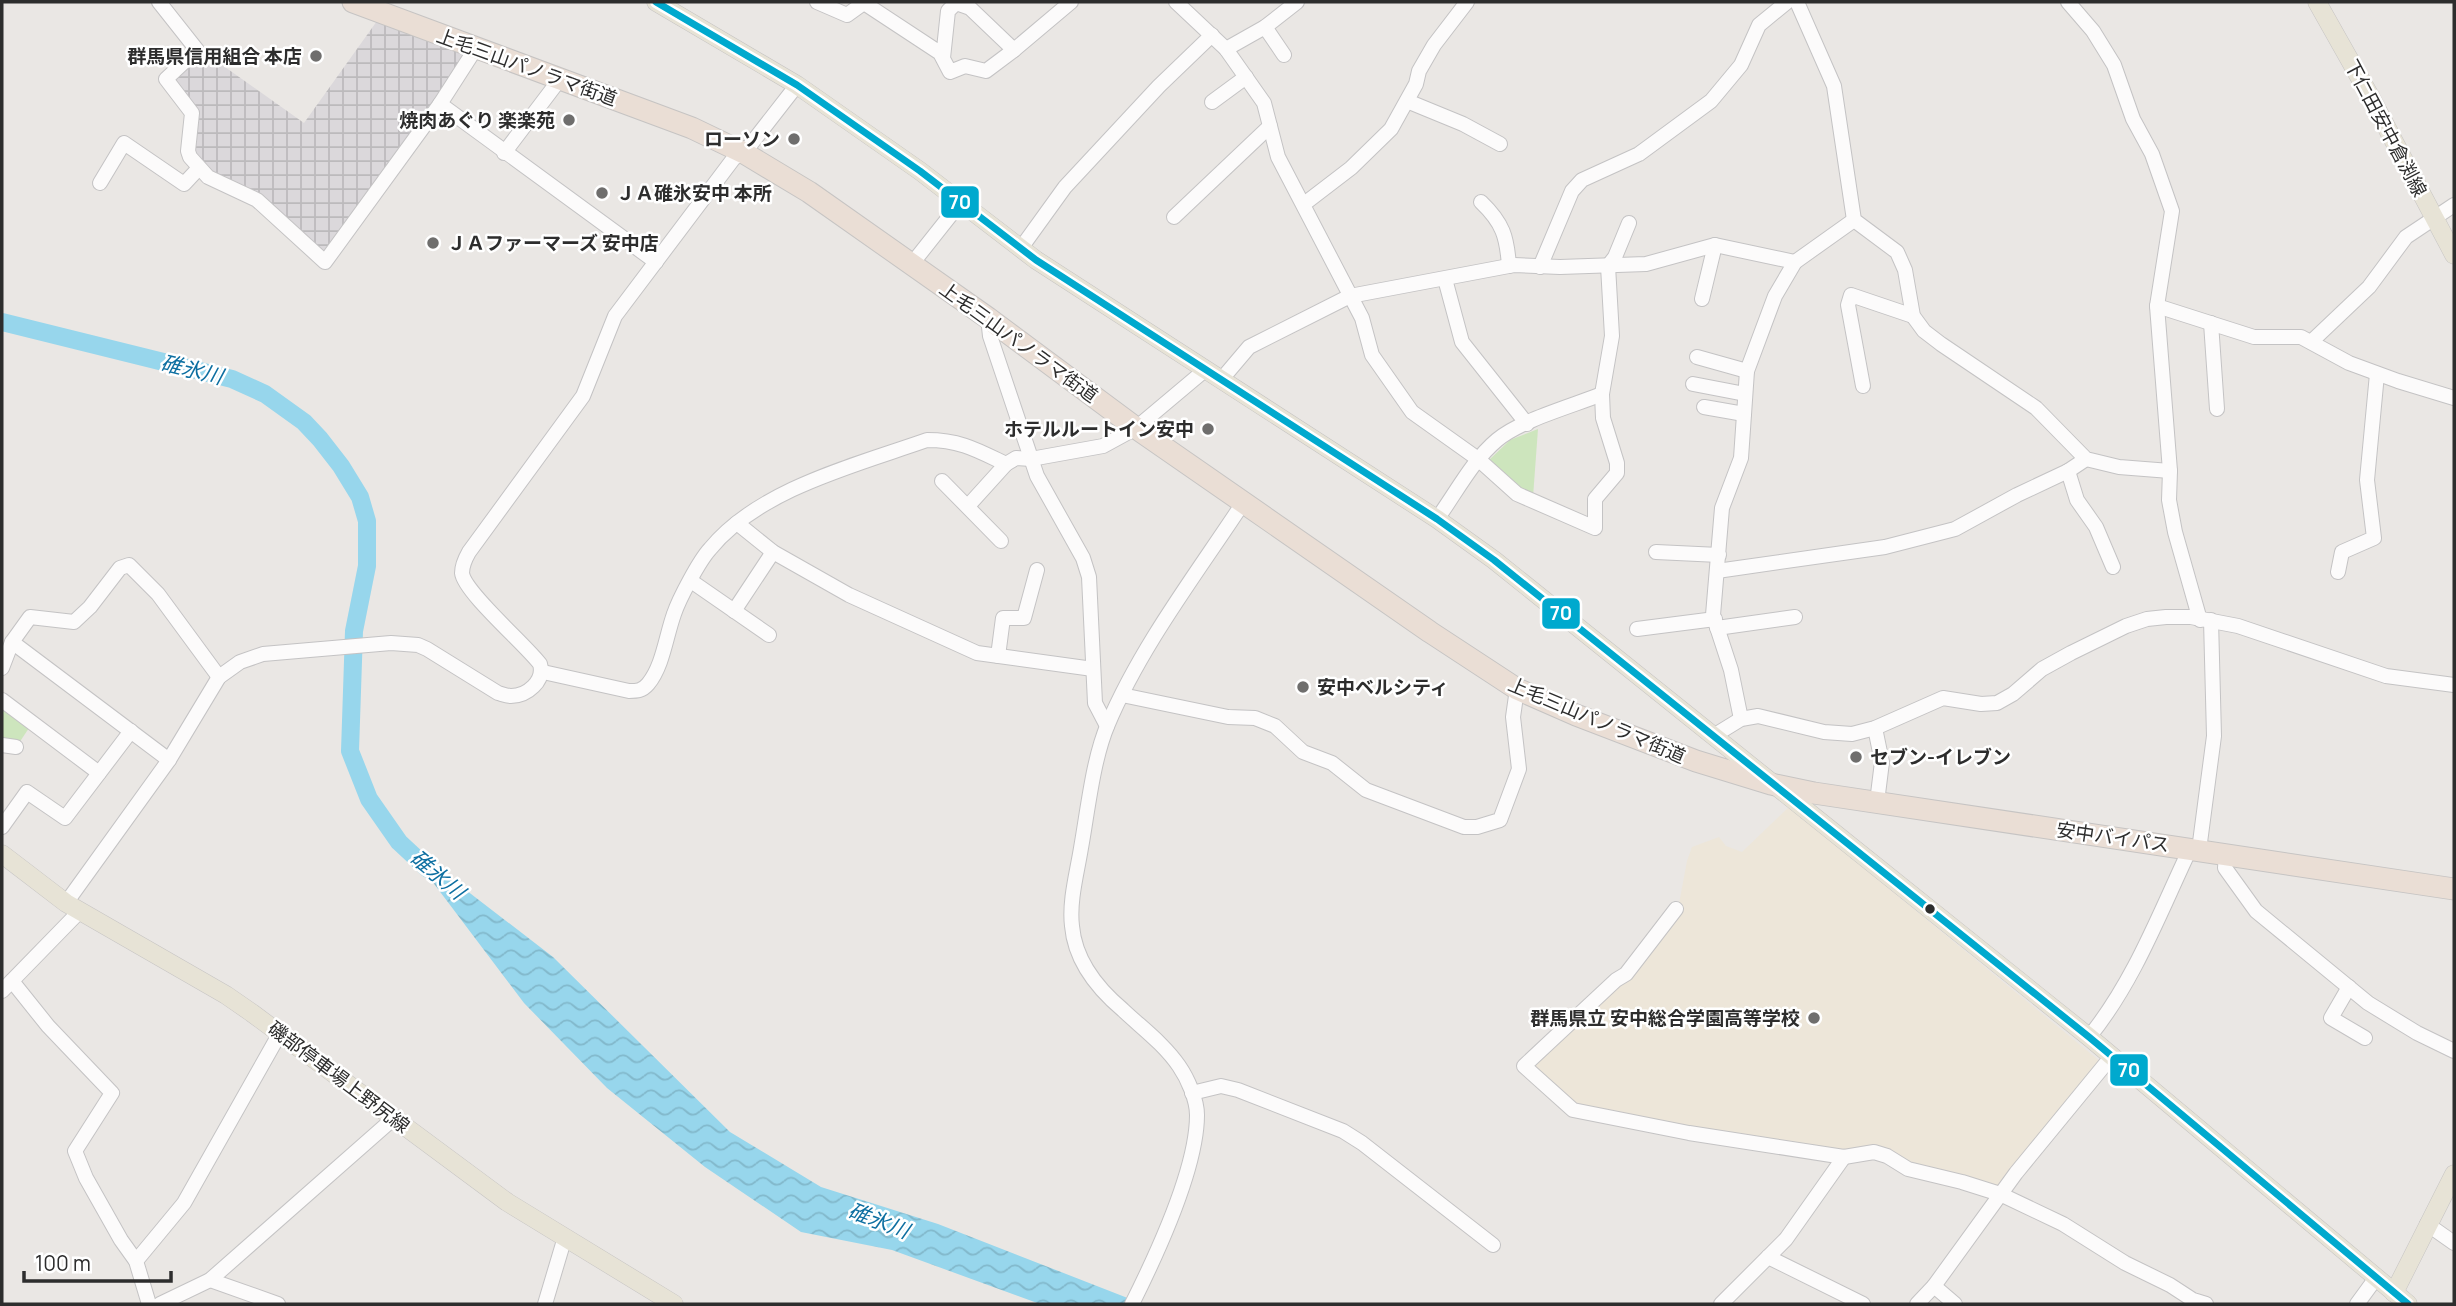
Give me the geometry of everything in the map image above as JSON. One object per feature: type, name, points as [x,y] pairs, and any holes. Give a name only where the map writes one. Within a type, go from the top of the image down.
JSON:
[{"type":"highway","name":"上毛三山パノラマ街道","points":[[353,2],[692,128],[744,153],[809,192],[988,318],[1136,429],[1517,689],[1598,724],[1696,761],[1771,784]]},
{"type":"highway","name":"安中バイパス","points":[[1771,784],[2454,889]]},
{"type":"main road","points":[[656,2],[797,85],[869,134],[1021,248],[1437,519],[1494,560],[2089,1037],[2408,1304]]},
{"type":"main road","name":"下仁田安中倉渕線","points":[[2317,2],[2454,255]]},
{"type":"main road","name":"磯部停車場上野尻線","points":[[2,854],[73,907],[226,995],[507,1202],[674,1304]]},
{"type":"main road","points":[[2393,1293],[2454,1174]]},
{"type":"street","points":[[159,2],[197,50],[166,79],[192,113],[188,151],[190,157],[208,177],[257,200],[325,262],[440,104],[476,48]]},
{"type":"street","points":[[817,2],[847,15],[865,2],[940,53],[950,72],[965,66],[986,71],[1071,2]]},
{"type":"street","points":[[1176,2],[1226,49],[1264,103],[1278,157],[1362,318],[1372,355],[1412,412],[1478,460],[1517,494],[1595,528],[1595,499],[1617,473],[1617,463],[1603,418],[1602,394],[1612,337],[1608,266],[1615,257],[1629,223]]},
{"type":"street","points":[[1226,49],[1265,27],[1297,2]]},
{"type":"street","points":[[1304,204],[1351,167],[1391,129],[1434,45],[1466,2]]},
{"type":"street","points":[[1540,267],[1572,191],[1582,180],[1639,154],[1711,102],[1741,65],[1759,24],[1787,2]]},
{"type":"street","points":[[1797,2],[1834,86],[1854,220],[1897,252],[1905,270],[1913,316],[1924,331],[2035,408],[2086,459],[2119,467],[2170,471]]},
{"type":"street","points":[[2068,2],[2094,31],[2114,65],[2133,119],[2152,153],[2172,211],[2157,306],[2170,471],[2169,500],[2175,532],[2205,620],[2214,736],[2194,849],[2130,975],[2105,1017],[2089,1037]]},
{"type":"street","points":[[943,58],[948,11],[956,4],[970,8],[1014,50]]},
{"type":"street","points":[[1265,27],[1284,55]]},
{"type":"street","points":[[1021,248],[1065,187],[1159,86],[1212,35]]},
{"type":"street","points":[[1212,102],[1246,77]]},
{"type":"street","points":[[504,153],[560,79]]},
{"type":"street","points":[[797,85],[744,153],[734,158],[615,316],[583,396],[469,552],[462,575],[471,591],[534,657],[542,671],[639,691],[646,687],[654,676],[675,610],[709,549],[763,504],[790,490],[927,440],[951,440],[968,445],[1006,464]]},
{"type":"street","points":[[1407,101],[1463,124],[1500,144]]},
{"type":"street","points":[[440,104],[656,262]]},
{"type":"street","points":[[1174,217],[1270,126]]},
{"type":"street","points":[[100,183],[124,143],[184,184],[199,168]]},
{"type":"street","points":[[911,265],[961,202]]},
{"type":"street","points":[[1481,202],[1494,214],[1507,238],[1509,266]]},
{"type":"street","points":[[2311,342],[2369,287],[2406,237],[2454,205]]},
{"type":"street","points":[[1741,719],[1731,670],[1713,615],[1722,508],[1741,458],[1747,370],[1775,296],[1795,262],[1854,220]]},
{"type":"street","points":[[1221,380],[1249,347],[1350,296],[1509,266],[1646,264],[1715,245],[1795,262]]},
{"type":"street","points":[[1702,299],[1715,245]]},
{"type":"street","points":[[1445,278],[1462,342],[1527,424]]},
{"type":"street","points":[[1863,386],[1848,305],[1851,295],[1913,316]]},
{"type":"street","points":[[2157,306],[2254,337],[2294,336],[2377,374],[2454,398]]},
{"type":"street","points":[[988,318],[990,336],[1037,476],[1083,558],[1089,577],[1095,703],[1107,726]]},
{"type":"street","points":[[2211,323],[2217,409]]},
{"type":"street","points":[[1697,357],[1747,370]]},
{"type":"street","points":[[968,506],[1006,464],[1016,458],[1031,459],[1103,446],[1136,429],[1205,370]]},
{"type":"street","points":[[2339,572],[2342,552],[2374,538],[2367,480],[2377,374]]},
{"type":"street","points":[[1693,384],[1745,394]]},
{"type":"street","points":[[1437,519],[1478,460],[1495,442],[1527,424],[1602,394]]},
{"type":"street","points":[[1704,407],[1744,414]]},
{"type":"street","points":[[1717,571],[1885,547],[1955,529],[2027,489],[2068,471],[2086,459]]},
{"type":"street","points":[[2068,471],[2077,500],[2096,527],[2113,567]]},
{"type":"street","points":[[942,481],[1001,541]]},
{"type":"street","points":[[1132,1304],[1167,1226],[1191,1158],[1197,1112],[1180,1067],[1163,1047],[1094,983],[1082,959],[1072,927],[1074,895],[1090,792],[1107,726],[1153,642],[1244,503]]},
{"type":"street","points":[[737,523],[774,552],[849,595],[977,653],[1093,669]]},
{"type":"street","points":[[734,611],[774,552]]},
{"type":"street","points":[[1656,552],[1718,555]]},
{"type":"street","points":[[2,668],[12,642],[30,617],[74,622],[90,607],[120,568],[129,565],[158,594],[219,677]]},
{"type":"street","points":[[998,656],[1003,618],[1024,618],[1037,570]]},
{"type":"street","points":[[691,581],[769,635]]},
{"type":"street","points":[[1637,629],[1795,617]]},
{"type":"street","points":[[1715,735],[1741,719],[1758,716],[1824,732],[1852,734],[1875,728],[1943,698],[1981,704],[1997,703],[2042,669],[2126,626],[2147,619],[2166,617],[2238,626],[2386,676],[2454,685]]},
{"type":"street","points":[[12,642],[169,760]]},
{"type":"street","points":[[149,1304],[136,1261],[86,1178],[75,1151],[112,1093],[7,986],[73,907],[169,760],[219,677],[240,662],[263,654],[391,643],[418,645],[498,693],[511,696],[532,687],[542,671]]},
{"type":"street","points":[[1122,695],[1228,717],[1255,718],[1275,726],[1303,752],[1332,763],[1366,790],[1464,827],[1477,827],[1500,820],[1518,769],[1513,717],[1517,689]]},
{"type":"street","points":[[2,700],[99,773]]},
{"type":"street","points":[[1875,728],[1882,762],[1877,802]]},
{"type":"street","points":[[2,827],[27,792],[65,818],[131,731]]},
{"type":"street","points":[[2226,854],[2225,868],[2256,911],[2368,1003],[2454,1051]]},
{"type":"street","points":[[1676,909],[1626,974],[1616,980],[1524,1066],[1573,1110],[1689,1133],[1844,1157],[1874,1153],[1887,1156],[1908,1169],[2000,1194],[2063,1224],[2125,1263],[2170,1285],[2193,1300],[2206,1304]]},
{"type":"street","points":[[2349,987],[2331,1018],[2365,1038]]},
{"type":"street","points":[[136,1261],[184,1203],[280,1033]]},
{"type":"street","points":[[1917,1304],[1934,1286],[2000,1194],[2112,1056]]},
{"type":"street","points":[[1192,1093],[1221,1086],[1238,1090],[1343,1131],[1373,1151],[1493,1245]]},
{"type":"street","points":[[160,1304],[210,1280],[394,1118]]},
{"type":"street","points":[[1721,1304],[1786,1239],[1844,1157]]},
{"type":"street","points":[[2427,1224],[2454,1243]]},
{"type":"street","points":[[545,1304],[565,1237]]},
{"type":"street","points":[[1768,1257],[1863,1304]]},
{"type":"street","points":[[2357,1304],[2376,1278]]},
{"type":"street","points":[[210,1280],[278,1304]]},
{"type":"street","points":[[1934,1286],[1955,1304]]},
{"type":"shaded area","points":[[377,21],[463,51],[464,60],[323,256],[213,177],[194,158],[195,112],[171,79],[201,50],[304,123]]},
{"type":"shaded area","name":"群馬県立 安中総合学園高等学校","points":[[1789,807],[2101,1062],[1999,1189],[1910,1166],[1583,1109],[1531,1063],[1632,974],[1678,909],[1692,847],[1719,837],[1726,846],[1742,852]]},
{"type":"green space","points":[[1538,429],[1533,497],[1518,492],[1488,461],[1510,440]]},
{"type":"green space","points":[[2,706],[29,728],[19,743],[2,742]]},
{"type":"water","points":[[401,840],[553,957],[730,1132],[821,1187],[938,1224],[1143,1304],[1040,1304],[892,1250],[801,1232],[705,1167],[607,1088],[524,1003]]},
{"type":"waterway","name":"碓氷川","points":[[2,322],[232,379],[265,394],[304,422],[320,439],[360,497],[367,521],[367,566],[354,631],[350,751],[369,799],[399,842],[428,869]]},
{"type":"transit line","name":"70","points":[[656,2],[797,85],[920,171],[1036,260],[1437,519],[1494,560],[2089,1037],[2408,1304]]},
{"type":"place","name":"群馬県信用組合 本店","points":[[316,56]]},
{"type":"place","name":"焼肉あぐり 楽楽苑","points":[[569,120]]},
{"type":"place","name":"ローソン","points":[[794,139]]},
{"type":"place","name":"ＪＡ碓氷安中 本所","points":[[602,193]]},
{"type":"place","name":"ＪＡファーマーズ 安中店","points":[[433,243]]},
{"type":"place","name":"ホテルルートイン安中","points":[[1208,429]]},
{"type":"place","name":"安中ベルシティ","points":[[1303,687]]},
{"type":"place","name":"セブン-イレブン","points":[[1856,757]]},
{"type":"place","name":"群馬県立 安中総合学園高等学校","points":[[1814,1018]]}]
